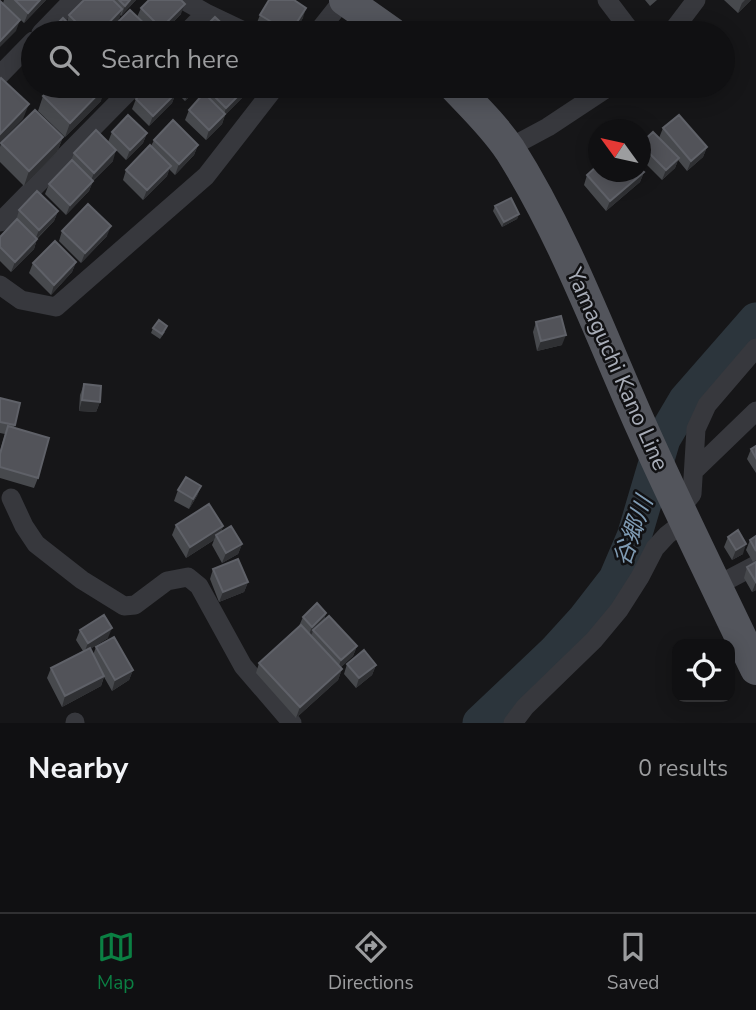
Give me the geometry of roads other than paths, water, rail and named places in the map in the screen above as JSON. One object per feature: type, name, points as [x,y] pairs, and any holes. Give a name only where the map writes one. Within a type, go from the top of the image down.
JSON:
[{"type":"main road","points":[[344,0],[375,21]]},
{"type":"main road","name":"Yamaguchi Kano Line","points":[[466,98],[509,148],[545,211],[577,276],[642,429],[683,497],[716,586],[756,669]]},
{"type":"street","points":[[53,21],[73,0]]},
{"type":"street","points":[[184,0],[222,21]]},
{"type":"street","points":[[327,21],[344,0]]},
{"type":"street","points":[[607,0],[623,21]]},
{"type":"street","points":[[680,21],[696,0]]},
{"type":"street","points":[[197,21],[205,13]]},
{"type":"street","points":[[0,75],[21,53]]},
{"type":"street","points":[[0,222],[122,98]]},
{"type":"street","points":[[0,285],[21,300],[56,307],[206,176],[267,98]]},
{"type":"street","points":[[509,148],[548,127],[592,98]]},
{"type":"street","points":[[513,723],[525,707],[594,640],[619,610],[655,548],[667,535],[683,497],[696,429],[707,405],[756,348]]},
{"type":"street","points":[[683,497],[756,411]]},
{"type":"street","points":[[11,498],[36,544],[82,580],[124,606],[135,605],[167,581],[188,578],[199,586],[243,666],[292,723]]},
{"type":"street","points":[[716,586],[756,565]]},
{"type":"waterway","name":"谷郷川","points":[[480,723],[555,652],[616,579],[634,537],[663,439],[686,400],[756,320]]}]
